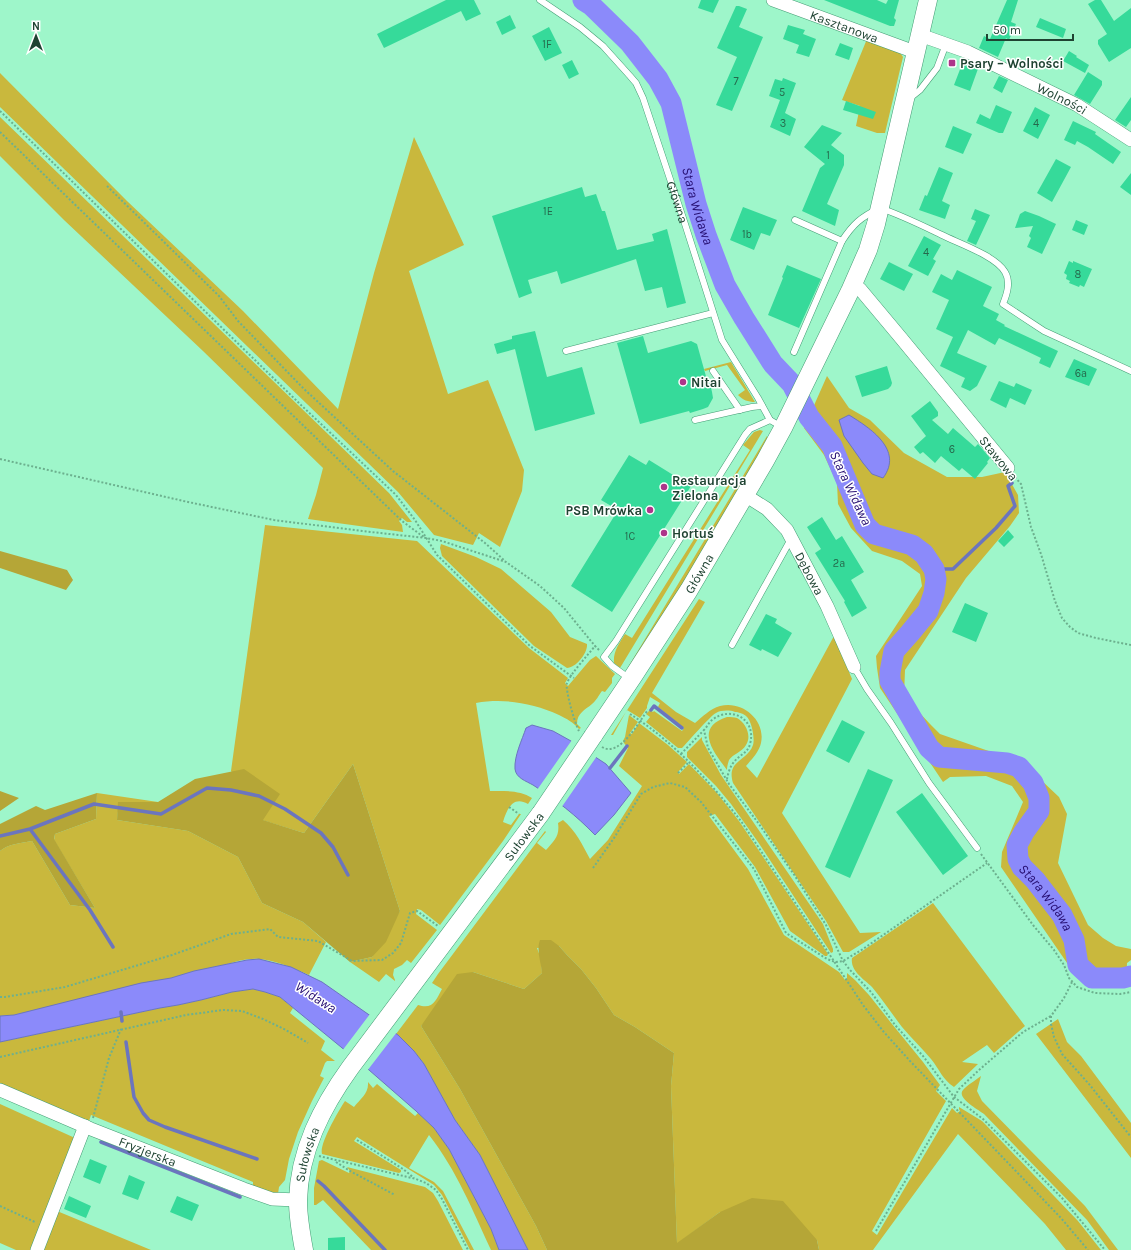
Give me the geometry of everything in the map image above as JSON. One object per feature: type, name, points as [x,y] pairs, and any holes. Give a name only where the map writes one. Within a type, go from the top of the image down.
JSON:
[{"type":"main road","name":"Główna","points":[[633,678],[689,590],[745,495],[781,420],[851,288],[868,250],[880,208],[928,0]]},
{"type":"main road","name":"Sułowska","points":[[304,1250],[298,1200],[304,1161],[314,1128],[337,1085],[541,813],[633,678]]},
{"type":"street","name":"Kasztanowa","points":[[773,0],[915,52]]},
{"type":"street","name":"Wolności","points":[[920,35],[968,52],[1077,105],[1131,140]]},
{"type":"street","name":"Stawowa","points":[[851,288],[860,289],[1008,468]]},
{"type":"street","name":"Dębowa","points":[[745,495],[767,509],[787,530],[827,606],[854,667]]},
{"type":"street","name":"Fryzjerska","points":[[0,1090],[88,1128],[272,1199],[298,1200]]},
{"type":"street","points":[[37,1250],[88,1128]]},
{"type":"lane","name":"Główna","points":[[540,0],[580,27],[603,46],[636,83],[643,98],[722,340],[762,406],[781,420]]},
{"type":"lane","points":[[904,103],[920,90],[937,68],[946,44]]},
{"type":"lane","points":[[794,352],[842,241],[854,225],[864,216],[880,208],[899,215],[984,255],[1002,267],[1006,273],[1007,293],[1002,304],[1044,331],[1131,371]]},
{"type":"lane","points":[[795,220],[842,241]]},
{"type":"lane","points":[[566,351],[714,313]]},
{"type":"lane","points":[[713,372],[740,410]]},
{"type":"lane","points":[[695,420],[762,406]]},
{"type":"lane","points":[[633,678],[612,666],[604,657],[616,641],[744,435],[750,429],[781,420]]},
{"type":"lane","points":[[732,645],[791,537]]},
{"type":"lane","points":[[854,667],[928,782],[977,848]]},
{"type":"path","points":[[0,112],[396,496],[415,520],[437,555],[530,646],[574,678]]},
{"type":"path","points":[[0,132],[402,521],[426,538]]},
{"type":"path","points":[[107,186],[219,296],[238,321],[304,389],[393,471],[485,543],[506,562],[540,586],[564,608],[604,657]]},
{"type":"path","points":[[0,459],[274,520],[442,541],[506,562]]},
{"type":"path","name":"Stawowa","points":[[1008,468],[1021,484],[1031,527],[1062,618],[1078,634],[1131,645]]},
{"type":"path","points":[[595,646],[571,676],[567,684],[569,700],[592,738],[614,748],[621,744],[630,734],[648,710]]},
{"type":"path","points":[[630,714],[640,720],[682,754],[718,792],[741,821],[863,1004],[883,1030],[910,1061],[1061,1218],[1088,1250]]},
{"type":"path","points":[[682,754],[711,720],[723,714],[737,714],[745,719],[750,727],[750,745],[747,751],[734,762],[727,779]]},
{"type":"path","points":[[704,730],[708,748],[727,779],[759,824],[822,919],[843,961],[871,992],[895,1025],[923,1056],[954,1097],[983,1119],[1062,1198],[1105,1250]]},
{"type":"path","points":[[678,773],[689,762]]},
{"type":"path","points":[[593,868],[614,838],[641,794],[654,787],[670,782],[685,787],[701,802],[754,869],[786,933],[826,959],[835,962],[843,961],[863,949],[987,862]]},
{"type":"path","points":[[509,807],[518,814]]},
{"type":"path","points":[[977,848],[1033,925],[1054,950],[1064,965],[1069,978],[1077,987],[1095,993],[1120,994],[1131,992]]},
{"type":"path","points":[[0,997],[65,987],[172,955],[231,934],[270,929],[278,937],[318,941],[352,960],[382,960],[393,953],[401,944],[410,913],[417,911],[450,934]]},
{"type":"path","points":[[1072,982],[1064,998],[1052,1016],[1051,1024],[1054,1037],[1062,1054],[1089,1084],[1131,1137]]},
{"type":"path","points":[[0,1057],[186,1015],[223,1010],[242,1011],[263,1019],[308,1043]]},
{"type":"path","points":[[876,1231],[954,1097],[964,1084],[1023,1032],[1052,1016]]},
{"type":"path","points":[[88,1128],[109,1058],[122,1029]]},
{"type":"path","points":[[357,1140],[403,1168],[416,1179]]},
{"type":"path","points":[[317,1156],[416,1179],[426,1183],[436,1190],[442,1199],[468,1250]]},
{"type":"path","points":[[334,1160],[350,1171],[394,1195]]},
{"type":"path","points":[[0,1206],[46,1227]]},
{"type":"shaded area","points":[[867,39],[898,50],[903,57],[885,133],[877,133],[856,126],[860,106],[842,100]]},
{"type":"shaded area","points":[[0,73],[127,201],[243,311],[338,409],[374,273],[414,137],[464,245],[409,271],[448,394],[488,380],[524,470],[522,491],[500,547],[479,533],[473,545],[434,535],[398,492],[0,107]]},
{"type":"shaded area","points":[[0,117],[389,493],[412,522],[407,522],[402,518],[399,521],[402,525],[403,532],[308,519],[323,468],[203,351],[64,220],[0,156]]},
{"type":"shaded area","points":[[731,362],[755,402],[750,402],[738,395],[745,390],[727,365],[705,371],[704,369]]},
{"type":"shaded area","points":[[827,376],[849,408],[870,420],[904,453],[947,477],[982,477],[1005,472],[1018,495],[1019,513],[1010,526],[966,578],[905,670],[904,696],[940,734],[1023,763],[1059,797],[1067,814],[1058,863],[1088,925],[1103,938],[1116,946],[1131,949],[1131,960],[1127,963],[1126,985],[1093,983],[1076,976],[1001,867],[1002,852],[1023,802],[1012,786],[986,776],[950,777],[943,782],[880,688],[876,656],[922,586],[920,574],[902,561],[872,551],[851,528],[838,504],[837,483],[824,455],[804,428]]},
{"type":"shaded area","points":[[760,430],[763,431],[620,668],[614,663],[615,651],[619,644],[625,634],[632,638],[750,450],[743,445],[754,432]]},
{"type":"shaded area","points":[[767,436],[768,443],[674,601],[627,669]]},
{"type":"shaded area","points":[[265,525],[417,541],[529,648],[568,678],[565,683],[568,686],[590,660],[596,656],[615,674],[612,678],[612,683],[605,692],[602,691],[596,700],[578,717],[577,724],[581,728],[579,729],[567,719],[539,707],[508,701],[476,703],[490,791],[517,792],[532,798],[528,804],[518,801],[511,805],[506,812],[503,822],[511,825],[519,814],[521,814],[503,841],[440,925],[421,910],[417,909],[416,914],[437,930],[411,963],[407,960],[402,965],[394,969],[393,975],[395,981],[386,974],[379,982],[350,962],[372,957],[400,911],[353,764],[304,833],[262,820],[231,771]]},
{"type":"shaded area","points":[[441,544],[476,557],[501,569],[551,612],[570,637],[587,644],[586,652],[578,663],[567,668],[534,646],[442,556],[440,548]]},
{"type":"shaded area","points":[[0,551],[67,570],[73,580],[66,590],[0,568]]},
{"type":"shaded area","points":[[699,599],[705,602],[652,693],[676,712],[695,723],[710,711],[720,706],[736,706],[751,714],[760,727],[762,735],[761,743],[757,752],[746,766],[757,778],[834,636],[852,679],[782,813],[860,933],[881,932],[849,952],[843,952],[826,921],[733,783],[732,770],[735,765],[750,751],[753,745],[754,739],[752,730],[750,722],[746,716],[741,713],[731,711],[718,712],[709,719],[682,748],[678,748],[646,722],[650,717],[646,714],[650,710],[653,712],[654,711],[682,731],[684,728],[658,707],[660,703],[650,697],[647,708],[640,718],[627,710]]},
{"type":"shaded area","points":[[626,712],[613,735],[611,735]]},
{"type":"shaded area","points":[[629,715],[638,722],[630,733],[632,734],[639,723],[668,745],[687,762],[678,772],[679,774],[689,764],[717,793],[739,821],[828,954],[825,956],[790,931],[755,867],[715,814],[709,816],[748,869],[784,935],[839,972],[845,980],[847,978],[847,973],[855,980],[869,995],[940,1085],[936,1091],[946,1101],[872,1231],[877,1235],[952,1108],[957,1113],[960,1111],[959,1107],[986,1125],[1078,1221],[1101,1250],[1066,1250],[1045,1224],[958,1134],[873,1250],[819,1250],[817,1240],[720,1212],[677,1244],[671,1086],[674,1053],[614,1015],[581,969],[559,946],[537,948],[541,959],[542,973],[524,989],[473,972],[421,1026],[460,1089],[536,1226],[547,1250],[528,1250],[480,1155],[455,1120],[424,1064],[414,1051],[396,1034],[418,1005],[431,1005],[436,1000],[442,989],[432,983],[545,831],[546,832],[537,843],[546,850],[557,835],[558,823],[563,820],[575,833],[590,859],[608,840],[642,786],[619,766],[628,748],[623,741]]},
{"type":"shaded area","points":[[727,717],[736,718],[743,723],[747,730],[748,741],[740,751],[729,760],[727,770],[712,748],[709,740],[709,734],[711,727]]},
{"type":"shaded area","points":[[702,737],[702,740],[721,775],[823,924],[833,952],[831,953],[758,842],[731,804],[716,786],[687,757],[687,752]]},
{"type":"shaded area","points":[[353,764],[400,911],[386,942],[372,957],[350,962],[303,922],[262,903],[238,857],[188,831],[117,820],[118,802],[158,802],[195,779],[244,769],[280,794],[263,820],[304,833]]},
{"type":"shaded area","points":[[0,791],[19,798],[0,811]]},
{"type":"shaded area","points":[[97,793],[158,802],[119,802],[117,820],[188,831],[238,857],[262,903],[303,922],[326,942],[309,975],[271,961],[247,959],[14,1015],[0,1016],[0,851],[11,845],[32,841],[70,905],[95,908],[54,840],[55,834],[96,819]]},
{"type":"shaded area","points":[[97,793],[96,819],[55,834],[54,839],[95,908],[70,905],[32,841],[11,845],[0,851],[0,824],[36,806],[45,810]]},
{"type":"shaded area","points":[[933,903],[1025,1026],[994,1053],[987,1045],[962,1062],[978,1064],[954,1087],[947,1081],[931,1059],[902,1027],[872,987],[855,971],[852,963],[852,958]]},
{"type":"shaded area","points":[[540,940],[551,940],[559,946],[581,969],[614,1015],[674,1053],[671,1086],[677,1243],[720,1212],[752,1198],[783,1201],[817,1240],[819,1250],[547,1250],[536,1226],[460,1089],[421,1026],[457,974],[473,972],[524,989],[542,973],[539,952]]},
{"type":"shaded area","points":[[253,989],[280,997],[293,1008],[290,1013],[325,1041],[321,1050],[335,1061],[327,1061],[325,1063],[320,1076],[324,1078],[298,1132],[289,1159],[285,1180],[279,1187],[278,1194],[253,1187],[253,1182],[91,1115],[89,1121],[0,1083],[0,1042],[178,1005],[232,992]]},
{"type":"shaded area","points":[[1058,1019],[1067,1042],[1081,1056],[1131,1123],[1131,1158],[1036,1034]]},
{"type":"shaded area","points":[[981,1076],[977,1091],[982,1101],[1085,1206],[1118,1250],[1109,1250],[1087,1220],[984,1114],[965,1100],[962,1093],[963,1090]]},
{"type":"shaded area","points":[[368,1082],[373,1088],[377,1084],[415,1116],[418,1113],[434,1128],[449,1149],[491,1229],[499,1250],[491,1250],[456,1176],[429,1135],[409,1168],[434,1182],[443,1191],[474,1250],[470,1250],[442,1195],[434,1185],[357,1137],[354,1141],[401,1170],[401,1172],[399,1173],[322,1154],[323,1143],[326,1135],[345,1101],[354,1107],[366,1093]]},
{"type":"shaded area","points":[[0,1104],[75,1138],[31,1250],[16,1250],[0,1243]]},
{"type":"shaded area","points":[[322,1160],[349,1173],[350,1171],[347,1167],[425,1187],[433,1193],[438,1201],[463,1250],[371,1250],[323,1200],[314,1205],[314,1188],[319,1161]]},
{"type":"shaded area","points":[[57,1211],[151,1250],[41,1250]]},
{"type":"water","points":[[849,415],[875,433],[887,449],[890,458],[888,468],[883,478],[872,474],[844,436],[839,420]]},
{"type":"water","points":[[532,725],[553,731],[606,764],[631,793],[614,815],[595,835],[566,808],[517,775],[515,764],[517,753],[526,728]]},
{"type":"water","name":"Widawa","points":[[259,959],[291,967],[322,982],[398,1035],[414,1051],[424,1064],[455,1120],[480,1155],[528,1250],[499,1250],[491,1229],[449,1149],[434,1128],[369,1070],[280,997],[253,989],[232,992],[178,1005],[0,1042],[0,1016],[14,1015],[141,983],[171,978],[194,971]]},
{"type":"pier","points":[[572,740],[597,756],[561,808],[537,790]]},
{"type":"pier","points":[[370,1014],[397,1032],[367,1071],[342,1051]]},
{"type":"building","points":[[446,0],[474,0],[481,14],[466,21],[461,11],[384,48],[377,34]]},
{"type":"building","points":[[701,0],[719,0],[713,13],[698,8]]},
{"type":"building","points":[[824,0],[877,0],[886,4],[888,0],[899,0],[894,18],[896,20],[894,26],[890,26]]},
{"type":"building","points":[[1007,0],[1018,0],[1011,22],[1016,24],[1009,40],[1006,38],[998,57],[979,48],[984,36],[990,39]]},
{"type":"building","points":[[1095,0],[1101,0],[1114,21],[1131,8],[1131,48],[1109,62],[1098,44],[1098,40],[1107,34],[1088,4]]},
{"type":"building","points":[[736,6],[747,9],[739,27],[763,37],[732,111],[716,105],[737,57],[717,48]]},
{"type":"building","points":[[510,15],[516,28],[502,35],[496,22]]},
{"type":"building","points":[[1040,18],[1066,29],[1063,38],[1036,27]]},
{"type":"building","points":[[788,25],[805,30],[803,34],[816,39],[809,57],[796,53],[799,45],[783,39]]},
{"type":"building","points":[[549,27],[562,53],[545,61],[532,36]]},
{"type":"building","points":[[840,43],[853,48],[849,60],[835,55]]},
{"type":"building","points":[[1069,51],[1089,65],[1085,73],[1063,61]]},
{"type":"building","points":[[964,59],[979,66],[970,91],[954,85]]},
{"type":"building","points":[[572,60],[579,74],[569,79],[562,65]]},
{"type":"building","points":[[1088,72],[1102,81],[1102,85],[1090,104],[1074,95]]},
{"type":"building","points":[[999,76],[1008,80],[1002,93],[993,88]]},
{"type":"building","points":[[783,78],[796,83],[785,113],[796,119],[790,136],[770,127],[780,100],[769,96],[775,79],[782,81]]},
{"type":"building","points":[[1131,97],[1131,120],[1126,127],[1115,120]]},
{"type":"building","points":[[846,101],[876,112],[873,119],[843,110]]},
{"type":"building","points":[[996,105],[1012,112],[1003,133],[999,133],[976,123],[980,114],[990,119]]},
{"type":"building","points":[[1035,107],[1050,115],[1038,139],[1023,131]]},
{"type":"building","points":[[1073,121],[1096,132],[1095,134],[1121,152],[1113,164],[1077,141],[1075,145],[1064,140]]},
{"type":"building","points":[[822,125],[842,133],[831,145],[844,155],[844,165],[827,204],[839,210],[835,226],[802,211],[820,168],[825,164],[804,147]]},
{"type":"building","points":[[953,126],[972,134],[963,154],[945,147]]},
{"type":"building","points":[[1056,159],[1071,167],[1052,202],[1037,193]]},
{"type":"building","points":[[939,167],[953,173],[942,201],[950,205],[945,219],[919,210],[925,195],[927,196]]},
{"type":"building","points":[[1131,173],[1131,195],[1120,187]]},
{"type":"building","points":[[582,187],[585,197],[596,194],[602,211],[605,211],[617,250],[654,241],[652,234],[667,229],[686,303],[667,308],[662,287],[645,291],[636,259],[561,284],[557,271],[528,280],[532,293],[519,298],[492,216]]},
{"type":"building","points":[[743,207],[777,220],[770,236],[761,233],[754,250],[730,240]]},
{"type":"building","points":[[975,209],[990,215],[976,245],[967,241],[976,221],[971,219]]},
{"type":"building","points":[[1025,211],[1056,224],[1042,254],[1027,247],[1031,238],[1029,236],[1033,226],[1015,228],[1020,214]]},
{"type":"building","points":[[1076,220],[1088,225],[1084,235],[1072,230]]},
{"type":"building","points":[[924,236],[941,245],[933,259],[936,261],[928,276],[908,266]]},
{"type":"building","points":[[1069,261],[1073,263],[1073,261],[1092,269],[1084,287],[1080,285],[1079,287],[1069,283],[1070,281],[1066,279],[1067,275],[1064,273]]},
{"type":"building","points":[[889,262],[913,274],[904,291],[880,279]]},
{"type":"building","points":[[787,265],[821,279],[799,328],[768,315]]},
{"type":"building","points":[[957,270],[992,287],[983,306],[999,314],[996,320],[1005,325],[1004,326],[1058,351],[1050,368],[1039,363],[1041,358],[999,338],[995,345],[968,330],[957,353],[987,366],[977,386],[970,391],[961,387],[965,378],[940,366],[953,337],[936,329],[949,300],[932,292],[941,274],[952,280]]},
{"type":"building","points":[[535,331],[547,377],[582,367],[595,414],[535,431],[515,349],[497,354],[494,344],[512,339],[512,336]]},
{"type":"building","name":"Nitai","points":[[643,336],[648,353],[691,341],[697,344],[712,392],[713,398],[708,407],[690,413],[689,411],[640,424],[617,343]]},
{"type":"building","points":[[1074,359],[1097,369],[1089,386],[1065,377]]},
{"type":"building","points":[[887,366],[892,383],[891,386],[888,389],[862,397],[855,376]]},
{"type":"building","points":[[999,381],[1014,387],[1016,383],[1032,390],[1025,405],[1010,398],[1006,408],[990,400]]},
{"type":"building","points":[[930,401],[938,412],[938,416],[932,420],[948,434],[953,428],[975,447],[978,444],[990,458],[987,462],[988,463],[975,479],[962,468],[959,471],[941,456],[935,463],[923,452],[920,454],[914,447],[926,436],[911,416]]},
{"type":"building","points":[[629,455],[646,465],[649,460],[691,486],[612,612],[571,586],[618,510],[601,500]]},
{"type":"building","points":[[822,517],[836,540],[842,536],[864,572],[851,580],[867,608],[852,617],[844,602],[845,601],[815,553],[821,549],[807,527]]},
{"type":"building","points":[[1008,530],[1014,537],[1004,547],[998,541]]},
{"type":"building","points":[[965,603],[988,613],[976,642],[952,632]]},
{"type":"building","points":[[766,614],[777,619],[775,623],[792,633],[778,657],[762,649],[761,651],[749,645]]},
{"type":"building","points":[[842,720],[865,732],[849,763],[826,751]]},
{"type":"building","points":[[868,769],[893,780],[850,878],[825,867]]},
{"type":"building","points":[[922,793],[968,856],[943,875],[896,812]]},
{"type":"building","points":[[90,1159],[107,1166],[100,1184],[83,1177]]},
{"type":"building","points":[[129,1175],[145,1182],[138,1200],[122,1194]]},
{"type":"building","points":[[69,1196],[91,1206],[86,1218],[64,1209]]},
{"type":"building","points":[[177,1196],[199,1205],[192,1221],[170,1212]]},
{"type":"building","points":[[345,1237],[345,1250],[328,1250],[328,1238]]},
{"type":"waterway","name":"Stara Widawa","points":[[583,0],[591,5],[630,43],[658,79],[671,103],[696,204],[725,285],[773,364],[792,384],[809,417],[832,446],[865,525],[874,534],[912,545],[924,554],[934,569],[936,579],[934,593],[928,611],[894,651],[890,681],[929,748],[939,757],[1007,763],[1019,767],[1033,783],[1039,798],[1039,811],[1017,845],[1018,859],[1022,867],[1035,880],[1062,915],[1074,940],[1078,965],[1092,978],[1123,978],[1131,976]]},
{"type":"waterway","points":[[934,569],[953,569],[996,528],[1015,506],[1008,486],[1012,483]]},
{"type":"waterway","points":[[651,710],[654,706],[682,728]]},
{"type":"waterway","points":[[610,768],[627,746]]},
{"type":"waterway","points":[[0,836],[30,829],[94,804],[161,814],[207,788],[231,790],[259,796],[285,809],[321,833],[333,847],[348,875]]},
{"type":"waterway","points":[[30,829],[90,910],[113,947]]},
{"type":"waterway","points":[[121,1012],[122,1021]]},
{"type":"waterway","points":[[126,1042],[134,1097],[143,1113],[149,1120],[257,1159]]},
{"type":"waterway","points":[[101,1142],[240,1197]]},
{"type":"waterway","points":[[318,1181],[385,1250]]},
{"type":"place","name":"Psary – Wolności","points":[[952,63]]},
{"type":"place","name":"Nitai","points":[[683,382]]},
{"type":"place","name":"Restauracja Zielona","points":[[664,487]]},
{"type":"place","name":"PSB Mrówka","points":[[650,510]]},
{"type":"place","name":"Hortuś","points":[[664,533]]}]
